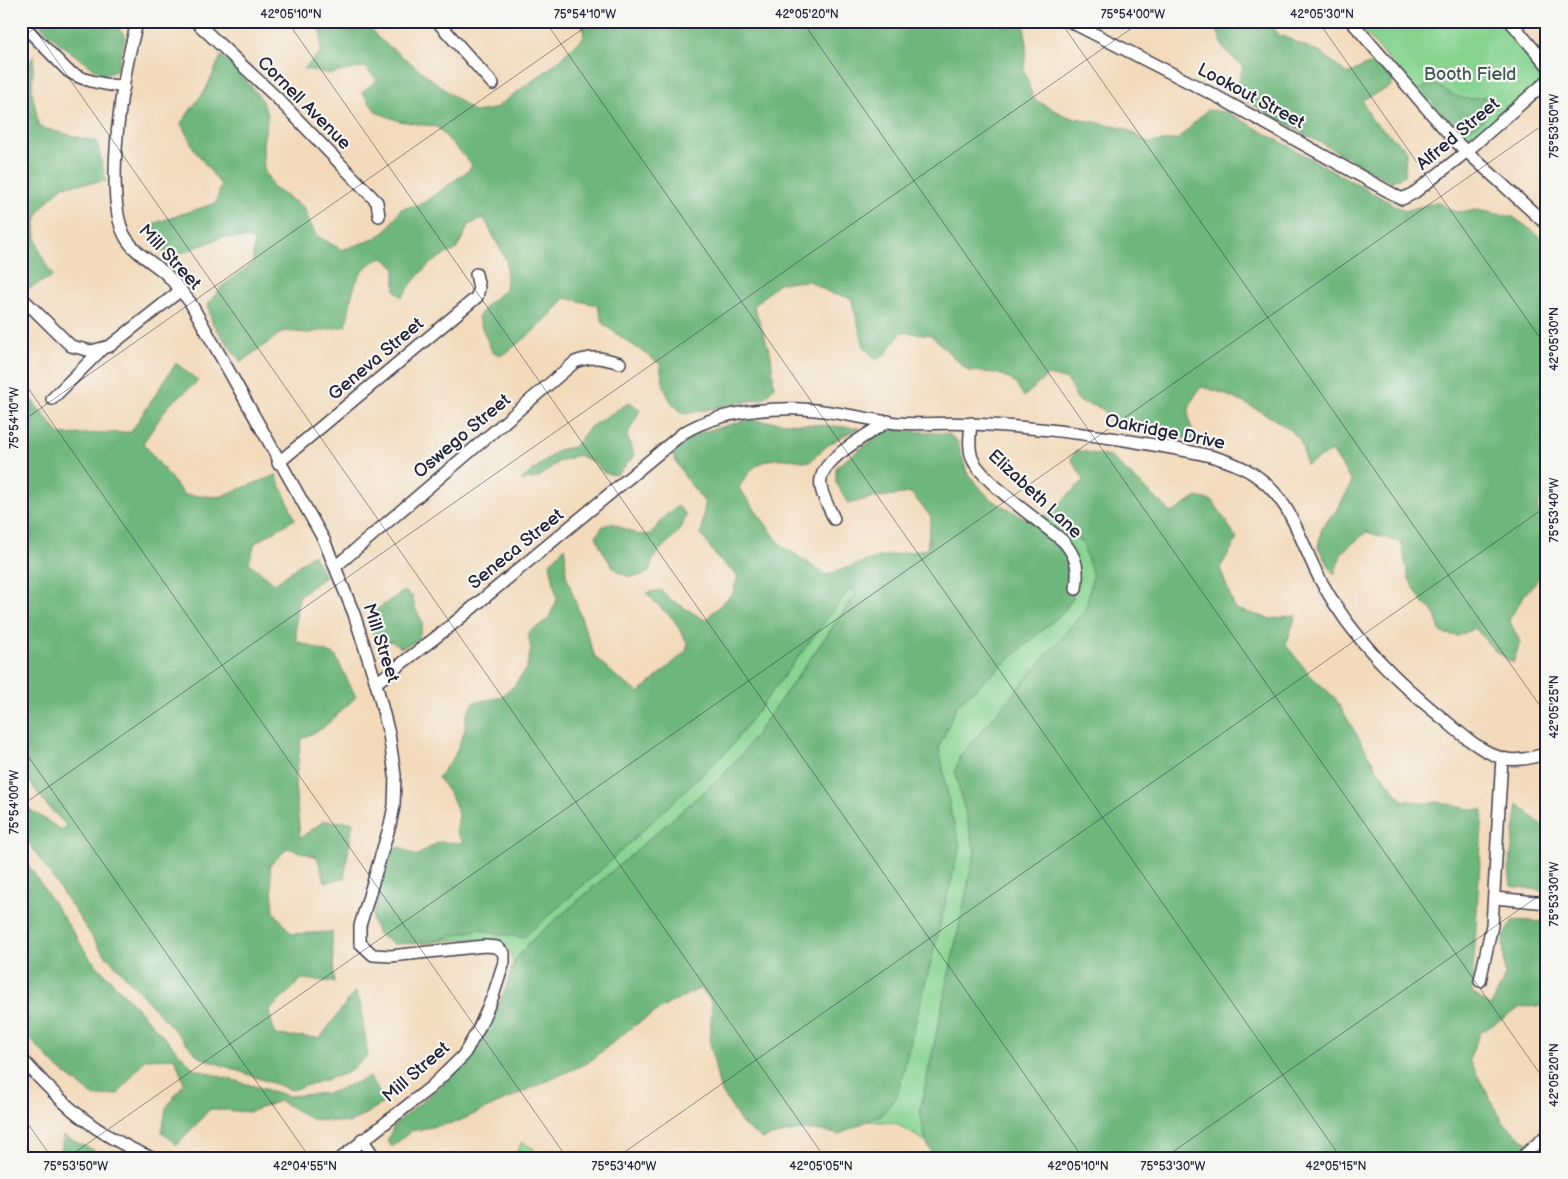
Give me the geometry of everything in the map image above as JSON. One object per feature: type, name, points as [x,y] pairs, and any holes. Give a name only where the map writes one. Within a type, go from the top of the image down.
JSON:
[{"type":"street","name":"Mill Street","points":[[138,21],[124,86],[116,162],[116,194],[122,230],[135,249],[181,290],[303,503],[335,567],[354,614],[376,683],[390,743],[395,775],[394,806],[360,926],[360,943],[373,955],[381,956],[485,946],[497,947],[504,953],[504,962],[493,996],[478,1030],[463,1056],[431,1087],[362,1139]]},
{"type":"street","name":"Cornell Avenue","points":[[195,21],[278,99],[377,202],[379,216]]},
{"type":"street","points":[[437,21],[492,84]]},
{"type":"street","name":"Lookout Street","points":[[1069,21],[1275,128],[1402,199],[1414,193]]},
{"type":"street","points":[[1350,21],[1466,152],[1547,225]]},
{"type":"street","points":[[1510,21],[1547,65]]},
{"type":"street","points":[[21,23],[68,71],[76,76],[102,84],[124,86]]},
{"type":"street","name":"Alfred Street","points":[[1414,193],[1466,152],[1547,81]]},
{"type":"street","name":"Geneva Street","points":[[278,462],[477,297],[479,288],[476,274]]},
{"type":"street","points":[[52,399],[102,350],[139,325],[181,290]]},
{"type":"street","points":[[21,297],[71,346],[91,351],[102,350]]},
{"type":"street","name":"Oswego Street","points":[[335,567],[576,362],[588,357],[595,357],[620,363]]},
{"type":"street","name":"Oakridge Drive","points":[[675,440],[707,420],[724,415],[801,409],[888,421],[1039,428],[1113,438],[1204,454],[1222,459],[1252,473],[1264,483],[1290,512],[1321,581],[1342,615],[1383,666],[1409,692],[1460,733],[1502,758]]},
{"type":"street","points":[[834,519],[822,491],[820,479],[826,466],[888,421]]},
{"type":"street","name":"Elizabeth Lane","points":[[971,424],[970,440],[973,459],[991,482],[1063,541],[1073,552],[1079,572],[1076,590]]},
{"type":"street","name":"Seneca Street","points":[[376,683],[448,628],[675,440]]},
{"type":"street","points":[[1480,981],[1492,925],[1502,758],[1534,758],[1547,754]]},
{"type":"street","points":[[1494,898],[1547,903]]},
{"type":"street","points":[[21,1058],[55,1095],[97,1130],[152,1158]]},
{"type":"street","points":[[1521,1158],[1547,1135]]},
{"type":"street","points":[[341,1158],[362,1139],[375,1158]]},
{"type":"green space","points":[[36,21],[111,21],[126,36],[117,69],[104,76],[61,45]]},
{"type":"green space","points":[[315,21],[366,21],[377,37],[474,112],[494,109],[550,68],[584,37],[582,21],[1023,21],[1027,43],[1024,69],[1033,99],[1066,116],[1127,129],[1148,143],[1178,139],[1207,110],[1227,112],[1405,211],[1436,202],[1456,212],[1477,210],[1513,217],[1547,241],[1547,494],[1537,506],[1547,544],[1547,569],[1525,594],[1509,620],[1520,642],[1513,663],[1494,650],[1475,628],[1458,636],[1441,633],[1433,610],[1423,603],[1409,579],[1401,543],[1367,532],[1342,552],[1334,575],[1318,547],[1322,527],[1339,507],[1352,482],[1332,451],[1306,465],[1299,439],[1281,424],[1253,407],[1201,387],[1192,401],[1189,412],[1190,424],[1196,440],[1116,427],[1101,408],[1078,401],[1068,380],[1048,375],[1024,397],[1019,388],[1007,377],[993,373],[968,371],[931,335],[902,332],[885,355],[876,360],[864,346],[851,298],[832,294],[809,281],[779,283],[754,306],[771,355],[774,387],[765,398],[685,414],[679,410],[666,393],[660,364],[604,325],[597,305],[565,298],[536,329],[519,343],[502,355],[492,352],[478,318],[487,304],[505,290],[507,262],[484,218],[469,225],[456,250],[431,263],[402,297],[395,291],[395,267],[383,258],[373,262],[365,268],[355,285],[346,326],[309,333],[284,331],[241,362],[212,323],[208,304],[222,286],[253,263],[254,239],[223,237],[172,257],[157,247],[152,224],[216,203],[221,185],[195,151],[181,123],[206,89],[221,56],[233,65],[260,97],[268,115],[263,143],[264,169],[273,188],[303,207],[316,235],[342,250],[374,239],[386,231],[401,209],[423,203],[469,170],[472,165],[437,127],[399,121],[376,112],[362,92],[377,80],[364,67],[330,74],[304,69],[321,51],[321,29]]},
{"type":"green space","points":[[1227,21],[1267,21],[1280,35],[1321,53],[1348,74],[1364,66],[1379,64],[1395,77],[1390,87],[1362,100],[1372,120],[1406,149],[1405,175],[1391,182],[1240,98],[1235,91],[1243,68],[1223,48],[1216,26]]},
{"type":"green space","name":"Booth Field","points":[[1355,21],[1506,21],[1547,69],[1547,77],[1465,147]]},
{"type":"green space","points":[[34,55],[32,91],[39,127],[97,142],[106,181],[63,186],[41,209],[37,217],[36,235],[44,261],[53,276],[28,289],[21,281],[21,78]]},
{"type":"green space","points":[[1432,83],[1458,97],[1470,99],[1487,96],[1497,104],[1483,120],[1467,131],[1455,126],[1421,89]]},
{"type":"green space","points":[[176,363],[198,381],[168,406],[143,443],[184,495],[219,497],[276,475],[295,519],[255,543],[249,563],[275,584],[313,554],[325,577],[300,595],[296,612],[296,641],[335,655],[356,697],[323,728],[301,739],[295,784],[300,838],[324,821],[353,822],[344,879],[325,882],[317,857],[288,848],[270,865],[274,912],[292,934],[332,932],[334,982],[302,979],[269,1011],[275,1035],[320,1038],[355,991],[360,1003],[368,1055],[347,1073],[292,1090],[199,1057],[101,950],[21,831],[21,808],[28,808],[61,830],[66,825],[49,808],[21,770],[21,387],[60,435],[131,432]]},
{"type":"green space","points":[[630,402],[640,410],[627,436],[634,456],[617,475],[604,473],[593,462],[578,455],[558,462],[538,478],[521,480],[558,450],[574,447],[590,427]]},
{"type":"green space","points":[[747,420],[860,428],[833,442],[810,462],[778,459],[761,463],[753,468],[739,488],[781,545],[826,575],[879,557],[927,549],[931,517],[911,493],[871,498],[848,504],[836,482],[836,467],[887,429],[949,434],[958,442],[967,473],[990,499],[1039,526],[1069,556],[1073,598],[1063,612],[957,705],[939,747],[951,814],[960,846],[897,1096],[882,1114],[838,1135],[810,1130],[762,1139],[742,1124],[720,1089],[710,1043],[712,1003],[701,988],[672,1002],[632,1027],[589,1062],[457,1122],[411,1131],[392,1147],[387,1141],[395,1124],[441,1086],[479,1048],[505,990],[513,964],[530,942],[720,778],[742,754],[856,595],[852,586],[728,750],[604,867],[523,938],[479,929],[427,943],[393,944],[378,934],[372,920],[388,856],[398,846],[416,856],[439,842],[464,843],[456,832],[458,824],[457,810],[438,777],[454,757],[465,730],[466,716],[474,702],[499,698],[513,687],[526,669],[531,650],[528,633],[548,619],[557,600],[550,563],[565,547],[566,575],[595,657],[618,678],[639,693],[686,651],[688,644],[674,620],[646,593],[660,590],[673,601],[705,620],[733,593],[738,576],[718,559],[701,534],[705,503],[685,477],[672,454],[692,435]]},
{"type":"green space","points":[[1076,450],[1111,457],[1172,513],[1197,497],[1213,501],[1237,539],[1220,568],[1235,609],[1271,619],[1296,615],[1286,645],[1310,675],[1335,698],[1377,769],[1402,800],[1426,803],[1441,802],[1468,809],[1483,810],[1472,993],[1491,1006],[1505,976],[1503,937],[1513,920],[1547,922],[1547,1006],[1521,1007],[1480,1033],[1469,1060],[1503,1122],[1526,1142],[1545,1147],[1547,1145],[1547,1158],[935,1158],[926,1142],[920,1111],[975,851],[955,772],[960,756],[1086,609],[1093,575],[1082,543],[1052,513],[1084,480],[1071,459]]},
{"type":"green space","points":[[678,506],[686,515],[684,522],[677,533],[655,557],[649,572],[639,576],[630,576],[622,574],[615,569],[604,554],[596,536],[603,526],[612,523],[638,535],[651,534],[666,515]]},
{"type":"green space","points":[[1052,513],[1082,543],[1093,575],[1086,609],[960,756],[955,771],[975,851],[920,1111],[926,1142],[895,1123],[867,1121],[882,1114],[960,846],[951,814],[939,747],[957,705],[1063,612],[1030,521]]},
{"type":"green space","points":[[852,585],[856,594],[742,754],[720,778],[530,942],[513,964],[510,951],[490,942],[459,939],[427,943],[479,929],[504,936],[728,750]]},
{"type":"green space","points":[[404,591],[412,596],[415,608],[423,623],[418,640],[402,648],[391,641],[383,644],[375,641],[371,626],[373,612]]},
{"type":"green space","points":[[1518,804],[1547,830],[1547,891],[1511,886],[1509,868]]},
{"type":"green space","points":[[21,854],[90,958],[194,1069],[289,1096],[329,1093],[370,1077],[385,1102],[350,1123],[311,1119],[280,1101],[249,1112],[210,1109],[177,1145],[162,1132],[166,1108],[184,1083],[175,1058],[145,1059],[118,1094],[95,1097],[59,1069],[21,1030]]},
{"type":"green space","points":[[63,1136],[110,1158],[60,1158]]},
{"type":"green space","points":[[522,1142],[534,1149],[529,1158],[513,1158]]}]
